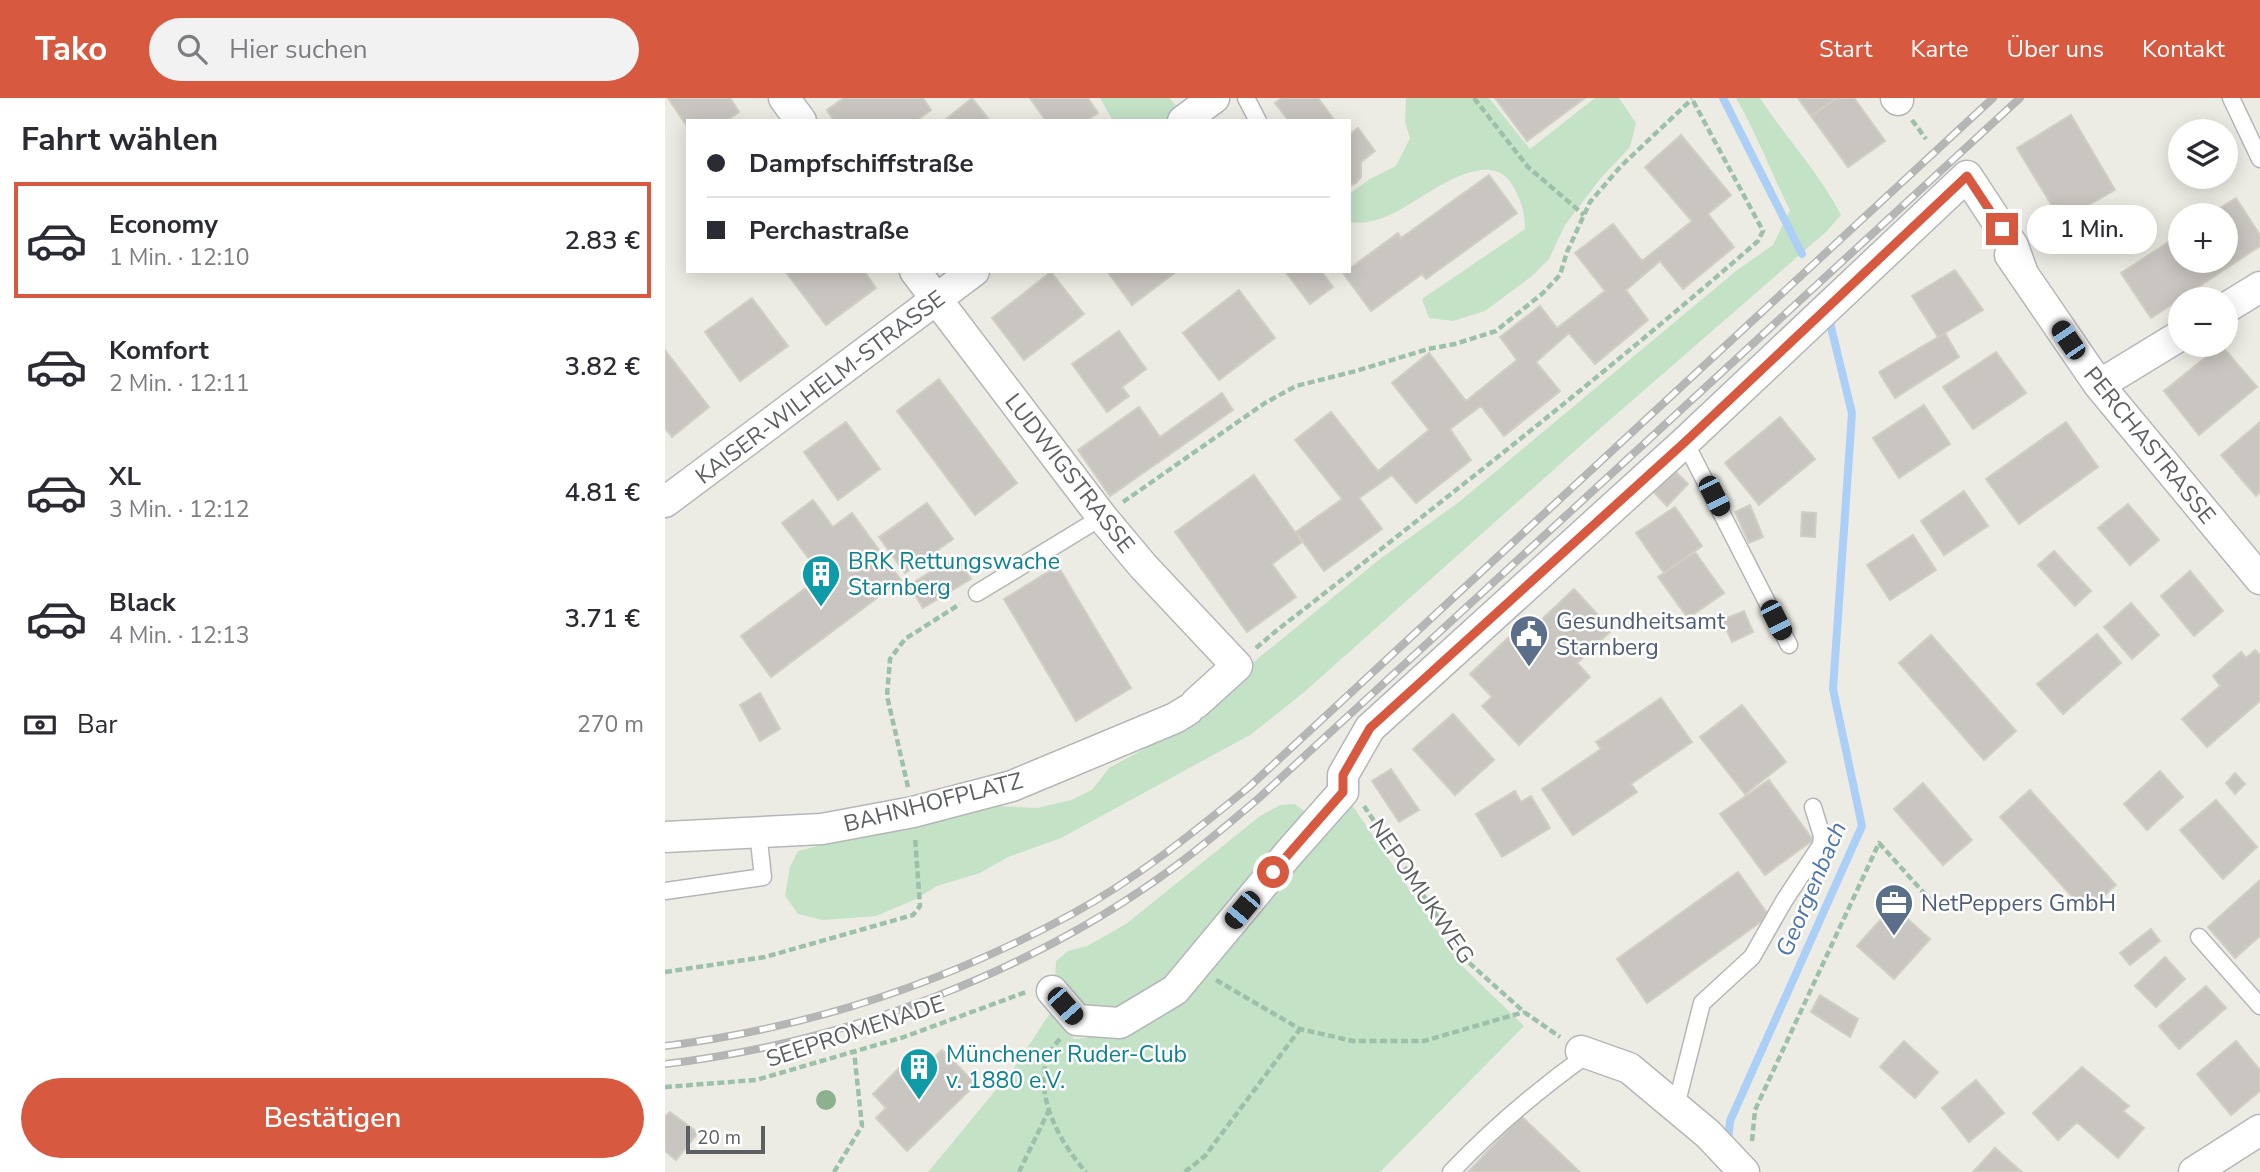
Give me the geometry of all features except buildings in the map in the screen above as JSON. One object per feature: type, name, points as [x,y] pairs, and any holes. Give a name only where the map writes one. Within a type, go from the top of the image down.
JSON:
[{"type":"street","points":[[784,98],[800,119]]},
{"type":"street","points":[[1186,119],[1214,98]]},
{"type":"street","name":"PERCHASTRASSE","points":[[1685,442],[1966,184],[2099,385],[2260,579]]},
{"type":"street","name":"LUDWIGSTRASSE","points":[[916,273],[1102,517],[1143,566],[1245,658]]},
{"type":"street","name":"KAISER-WILHELM-STRASSE","points":[[665,502],[971,273]]},
{"type":"street","points":[[2238,301],[2260,287]]},
{"type":"street","points":[[2099,385],[2168,343]]},
{"type":"street","points":[[1052,991],[1077,1020],[1121,1023],[1175,990],[1343,792],[1343,775],[1370,728],[1685,442]]},
{"type":"street","name":"BAHNHOFPLATZ","points":[[665,837],[822,829],[913,812],[1012,786],[1175,718],[1245,658]]},
{"type":"street","points":[[1585,1052],[1629,1068],[1744,1162]]},
{"type":"street","points":[[2194,1172],[2260,1130]]},
{"type":"lane","points":[[1247,98],[1257,119]]},
{"type":"lane","points":[[2231,98],[2260,159]]},
{"type":"lane","points":[[1685,442],[1789,645]]},
{"type":"lane","points":[[978,593],[1102,517]]},
{"type":"lane","points":[[1676,1107],[1702,1003],[1752,957],[1784,901],[1821,845],[1822,836],[1813,807]]},
{"type":"lane","points":[[665,891],[763,877],[758,832]]},
{"type":"lane","points":[[2199,937],[2260,1006]]},
{"type":"lane","points":[[1451,1172],[1473,1149],[1585,1052]]},
{"type":"path","points":[[1474,98],[1528,167],[1584,215]]},
{"type":"path","points":[[1102,517],[1254,411],[1296,386],[1496,331],[1543,293],[1560,275],[1590,201],[1621,166],[1693,99],[1763,231],[1758,242],[1508,451],[1245,658]]},
{"type":"path","points":[[665,972],[765,957],[913,915],[920,906],[913,812],[887,696],[890,659],[905,639],[978,593]]},
{"type":"path","name":"NEPOMUKWEG","points":[[1343,775],[1467,961],[1524,1012],[1585,1052]]},
{"type":"path","points":[[1744,1162],[1755,1110],[1879,843],[1933,903]]},
{"type":"path","points":[[1194,967],[1300,1029],[1353,1041],[1424,1041],[1524,1012]]},
{"type":"path","name":"SEEPROMENADE","points":[[665,1087],[756,1080],[904,1037],[1024,992],[1052,991]]},
{"type":"path","points":[[1077,1020],[1055,1043],[1045,1068],[1045,1100],[1068,1149],[1086,1172]]},
{"type":"path","points":[[1185,1172],[1205,1156],[1300,1029]]},
{"type":"path","points":[[834,1172],[862,1126],[854,1051]]},
{"type":"path","points":[[1019,1172],[1049,1109]]},
{"type":"green space","points":[[1100,98],[1170,98],[1176,106],[1173,119],[1112,119]]},
{"type":"green space","points":[[1406,98],[1489,98],[1530,149],[1595,98],[1619,98],[1636,123],[1630,147],[1600,179],[1565,225],[1549,259],[1532,276],[1485,311],[1453,321],[1429,318],[1422,299],[1525,229],[1524,213],[1514,188],[1503,175],[1490,170],[1474,171],[1457,177],[1385,217],[1367,222],[1351,222],[1351,193],[1396,166],[1410,138],[1405,122]]},
{"type":"green space","points":[[1736,98],[1760,98],[1823,185],[1841,215],[1827,231],[1302,694],[1250,735],[1061,838],[1008,857],[980,873],[937,886],[914,900],[876,916],[823,920],[798,914],[785,896],[790,867],[798,851],[880,830],[999,806],[1037,808],[1071,800],[1092,790],[1109,768],[1153,744],[1380,559],[1459,502],[1736,271],[1773,245],[1790,210]]},
{"type":"green space","points":[[1350,802],[1460,964],[1524,1026],[1380,1172],[928,1172],[1014,1068],[1050,1013],[1075,1039],[1123,1033],[1184,1000],[1214,968]]},
{"type":"green space","points":[[1295,804],[1308,814],[1176,979],[1113,1013],[1073,1007],[1055,981],[1056,961],[1068,951],[1087,946],[1126,924],[1260,816],[1280,805]]},
{"type":"waterway","name":"Georgenbach","points":[[1723,98],[1802,254]]},
{"type":"waterway","name":"Georgenbach","points":[[1728,1142],[1730,1121],[1862,826],[1833,689],[1852,413],[1829,319]]},
{"type":"railway","points":[[665,1046],[718,1038],[823,1015],[925,981],[1024,939],[1072,914],[1141,871],[1249,787],[1993,98]]},
{"type":"railway","points":[[665,1064],[732,1054],[800,1039],[934,997],[1061,939],[1121,904],[1177,865],[1259,798],[2020,98]]},
{"type":"place","name":"BRK Rettungswache Starnberg","points":[[821,608]]},
{"type":"place","name":"Gesundheitsamt Starnberg","points":[[1529,668]]},
{"type":"place","name":"NetPeppers GmbH","points":[[1894,937]]},
{"type":"place","name":"Münchener Ruder-Club v. 1880 e.V.","points":[[919,1101]]},
{"type":"route","points":[[1273,872],[1343,792],[1343,775],[1370,728],[1685,442],[1967,176],[2002,229]]}]
